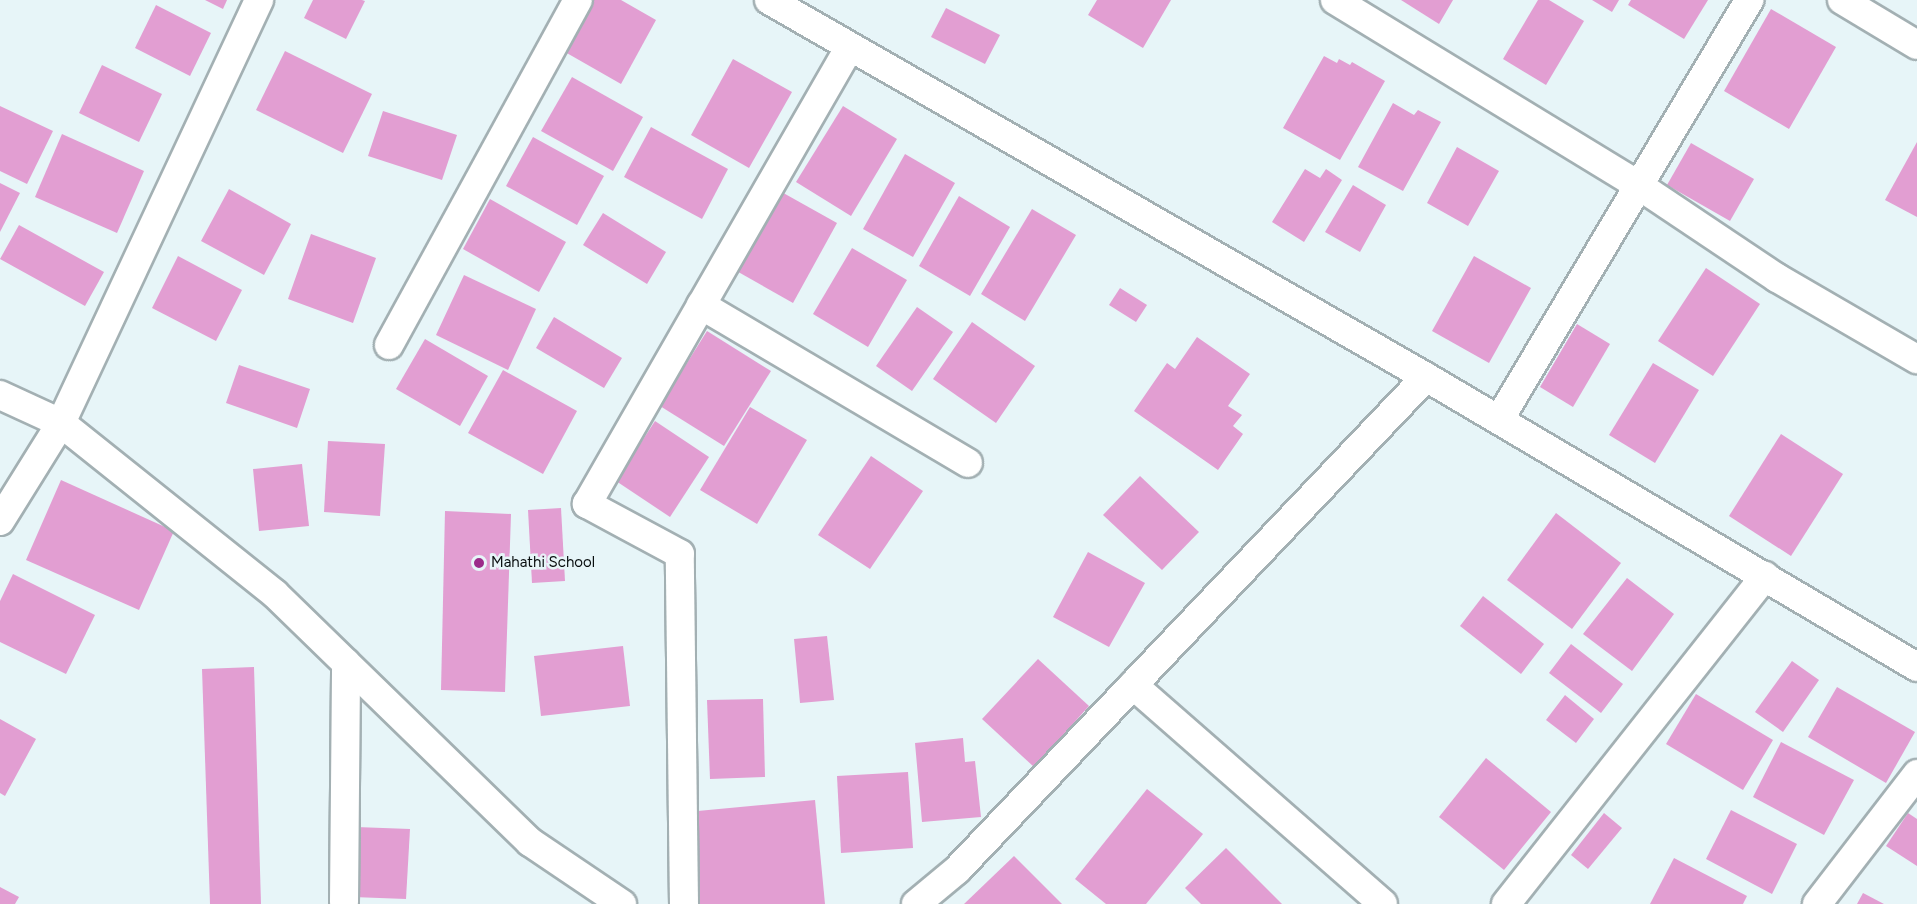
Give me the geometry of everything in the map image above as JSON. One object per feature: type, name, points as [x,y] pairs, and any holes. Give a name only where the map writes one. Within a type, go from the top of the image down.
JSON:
[{"type":"street","points":[[0,521],[61,423],[259,0]]},
{"type":"street","points":[[389,345],[578,0]]},
{"type":"street","points":[[769,0],[849,48],[1426,377],[1917,667]]},
{"type":"street","points":[[1335,0],[1638,185],[1777,278],[1917,359]]},
{"type":"street","points":[[1499,420],[1749,0]]},
{"type":"street","points":[[1842,0],[1917,45]]},
{"type":"street","points":[[684,904],[680,554],[587,504],[849,48]]},
{"type":"street","points":[[701,305],[968,463]]},
{"type":"street","points":[[916,904],[957,870],[1426,377]]},
{"type":"street","points":[[0,395],[61,423],[275,594],[530,842],[622,904]]},
{"type":"street","points":[[1506,904],[1765,576]]},
{"type":"street","points":[[344,902],[346,663]]},
{"type":"street","points":[[1133,685],[1373,901]]},
{"type":"street","points":[[1817,904],[1917,774]]},
{"type":"building","points":[[205,0],[227,0],[223,9]]},
{"type":"building","points":[[313,0],[365,1],[346,39],[304,18]]},
{"type":"building","points":[[594,0],[621,0],[656,20],[621,84],[565,52]]},
{"type":"building","points":[[1097,0],[1171,0],[1143,48],[1088,15]]},
{"type":"building","points":[[1401,0],[1453,0],[1439,24]]},
{"type":"building","points":[[1538,0],[1549,0],[1584,21],[1546,85],[1503,59]]},
{"type":"building","points":[[1592,0],[1619,0],[1612,12]]},
{"type":"building","points":[[1631,0],[1708,0],[1684,39],[1628,5]]},
{"type":"building","points":[[156,5],[211,33],[190,76],[135,48]]},
{"type":"building","points":[[946,8],[1000,35],[985,64],[931,37]]},
{"type":"building","points":[[1771,9],[1836,47],[1789,129],[1724,91]]},
{"type":"building","points":[[285,51],[372,94],[343,153],[256,110]]},
{"type":"building","points":[[1324,56],[1337,63],[1339,59],[1350,65],[1352,62],[1385,81],[1340,160],[1283,128]]},
{"type":"building","points":[[733,59],[792,92],[749,168],[691,135]]},
{"type":"building","points":[[102,65],[162,94],[139,142],[79,113]]},
{"type":"building","points":[[572,77],[643,117],[613,171],[541,131]]},
{"type":"building","points":[[1393,103],[1414,115],[1418,110],[1441,122],[1403,191],[1358,167]]},
{"type":"building","points":[[0,106],[53,131],[27,184],[0,171]]},
{"type":"building","points":[[843,106],[897,139],[851,216],[796,182]]},
{"type":"building","points":[[383,111],[457,135],[442,180],[368,156]]},
{"type":"building","points":[[651,127],[728,169],[702,219],[624,177]]},
{"type":"building","points":[[62,134],[144,171],[117,233],[35,197]]},
{"type":"building","points":[[533,137],[604,176],[577,225],[506,186]]},
{"type":"building","points":[[1917,142],[1917,217],[1885,200]]},
{"type":"building","points":[[1691,143],[1754,179],[1730,221],[1667,185]]},
{"type":"building","points":[[1457,147],[1499,171],[1468,226],[1427,203]]},
{"type":"building","points":[[905,154],[955,183],[913,257],[863,229]]},
{"type":"building","points":[[1305,169],[1320,178],[1326,169],[1342,180],[1304,242],[1272,222]]},
{"type":"building","points":[[0,183],[20,193],[0,232]]},
{"type":"building","points":[[1353,185],[1386,205],[1360,252],[1325,232]]},
{"type":"building","points":[[229,189],[291,224],[264,275],[201,241]]},
{"type":"building","points":[[778,190],[837,223],[793,303],[733,269]]},
{"type":"building","points":[[959,196],[1010,227],[970,296],[919,266]]},
{"type":"building","points":[[490,199],[566,242],[539,292],[463,249]]},
{"type":"building","points":[[1032,209],[1076,235],[1025,321],[981,294]]},
{"type":"building","points":[[603,213],[666,252],[647,284],[583,245]]},
{"type":"building","points":[[19,225],[104,272],[85,306],[0,259]]},
{"type":"building","points":[[311,234],[376,258],[353,323],[288,299]]},
{"type":"building","points":[[852,248],[907,280],[868,347],[813,314]]},
{"type":"building","points":[[178,256],[242,290],[216,341],[152,308]]},
{"type":"building","points":[[1474,256],[1531,288],[1489,363],[1432,331]]},
{"type":"building","points":[[1706,268],[1760,304],[1713,376],[1658,341]]},
{"type":"building","points":[[464,275],[536,309],[508,370],[436,335]]},
{"type":"building","points":[[1120,288],[1147,305],[1136,322],[1109,305]]},
{"type":"building","points":[[917,307],[953,332],[912,391],[876,366]]},
{"type":"building","points":[[554,317],[622,358],[604,388],[536,348]]},
{"type":"building","points":[[972,322],[1035,366],[996,423],[933,379]]},
{"type":"building","points":[[1577,324],[1610,344],[1573,407],[1540,387]]},
{"type":"building","points":[[707,331],[771,371],[724,446],[660,406]]},
{"type":"building","points":[[1197,337],[1250,374],[1228,406],[1242,415],[1233,426],[1243,434],[1218,470],[1134,411],[1167,363],[1175,369]]},
{"type":"building","points":[[425,339],[488,376],[460,426],[396,389]]},
{"type":"building","points":[[1653,363],[1699,390],[1655,463],[1609,435]]},
{"type":"building","points":[[239,365],[310,389],[297,428],[226,403]]},
{"type":"building","points":[[503,370],[577,411],[543,474],[468,433]]},
{"type":"building","points":[[750,407],[807,440],[757,524],[700,490]]},
{"type":"building","points":[[655,421],[709,457],[670,517],[616,481]]},
{"type":"building","points":[[1781,434],[1843,474],[1791,556],[1729,516]]},
{"type":"building","points":[[328,441],[385,444],[380,516],[324,512]]},
{"type":"building","points":[[871,456],[923,491],[870,569],[818,535]]},
{"type":"building","points":[[302,464],[309,526],[259,531],[253,469]]},
{"type":"building","points":[[1140,476],[1199,532],[1162,570],[1103,515]]},
{"type":"building","points":[[61,480],[174,531],[139,610],[26,560]]},
{"type":"building","points":[[561,508],[565,581],[532,583],[528,510]]},
{"type":"building","points":[[445,511],[511,514],[505,692],[441,690]]},
{"type":"building","points":[[1556,513],[1621,563],[1572,629],[1507,580]]},
{"type":"building","points":[[1088,552],[1145,583],[1109,647],[1053,617]]},
{"type":"building","points":[[13,574],[95,615],[66,674],[0,642],[0,601]]},
{"type":"building","points":[[1627,578],[1674,614],[1632,671],[1583,634]]},
{"type":"building","points":[[1483,596],[1544,644],[1521,674],[1460,626]]},
{"type":"building","points":[[827,636],[834,700],[800,703],[794,639]]},
{"type":"building","points":[[1571,644],[1623,684],[1601,713],[1549,673]]},
{"type":"building","points":[[623,646],[630,706],[541,716],[534,656]]},
{"type":"building","points":[[1038,659],[1089,706],[1034,767],[982,719]]},
{"type":"building","points":[[1792,661],[1819,680],[1783,732],[1755,712]]},
{"type":"building","points":[[254,667],[261,904],[210,904],[202,669]]},
{"type":"building","points":[[1837,687],[1915,732],[1886,783],[1808,737]]},
{"type":"building","points":[[1696,694],[1773,740],[1743,790],[1666,744]]},
{"type":"building","points":[[1565,695],[1594,719],[1576,743],[1546,720]]},
{"type":"building","points":[[763,699],[765,777],[710,779],[707,700]]},
{"type":"building","points":[[0,719],[36,739],[5,796],[0,793]]},
{"type":"building","points":[[963,738],[965,762],[975,761],[981,817],[922,822],[915,743]]},
{"type":"building","points":[[1781,742],[1854,780],[1824,835],[1753,797]]},
{"type":"building","points":[[1486,758],[1551,812],[1504,870],[1439,817]]},
{"type":"building","points":[[908,772],[913,848],[841,853],[837,776]]},
{"type":"building","points":[[1147,789],[1203,834],[1146,904],[1106,904],[1075,879]]},
{"type":"building","points":[[815,800],[825,904],[696,904],[687,812]]},
{"type":"building","points":[[1731,810],[1797,844],[1772,894],[1706,859]]},
{"type":"building","points":[[1604,813],[1622,828],[1588,869],[1571,855]]},
{"type":"building","points":[[1908,813],[1917,819],[1917,866],[1886,846]]},
{"type":"building","points":[[356,827],[410,829],[406,899],[353,897]]},
{"type":"building","points":[[1226,848],[1282,904],[1201,904],[1185,888]]},
{"type":"building","points":[[1014,856],[1062,904],[964,904]]},
{"type":"building","points":[[1674,858],[1747,896],[1743,904],[1650,904]]},
{"type":"building","points":[[0,887],[19,897],[15,904],[0,904]]},
{"type":"building","points":[[1863,893],[1884,904],[1857,904]]},
{"type":"place","name":"Mahathi School","points":[[479,563]]}]
